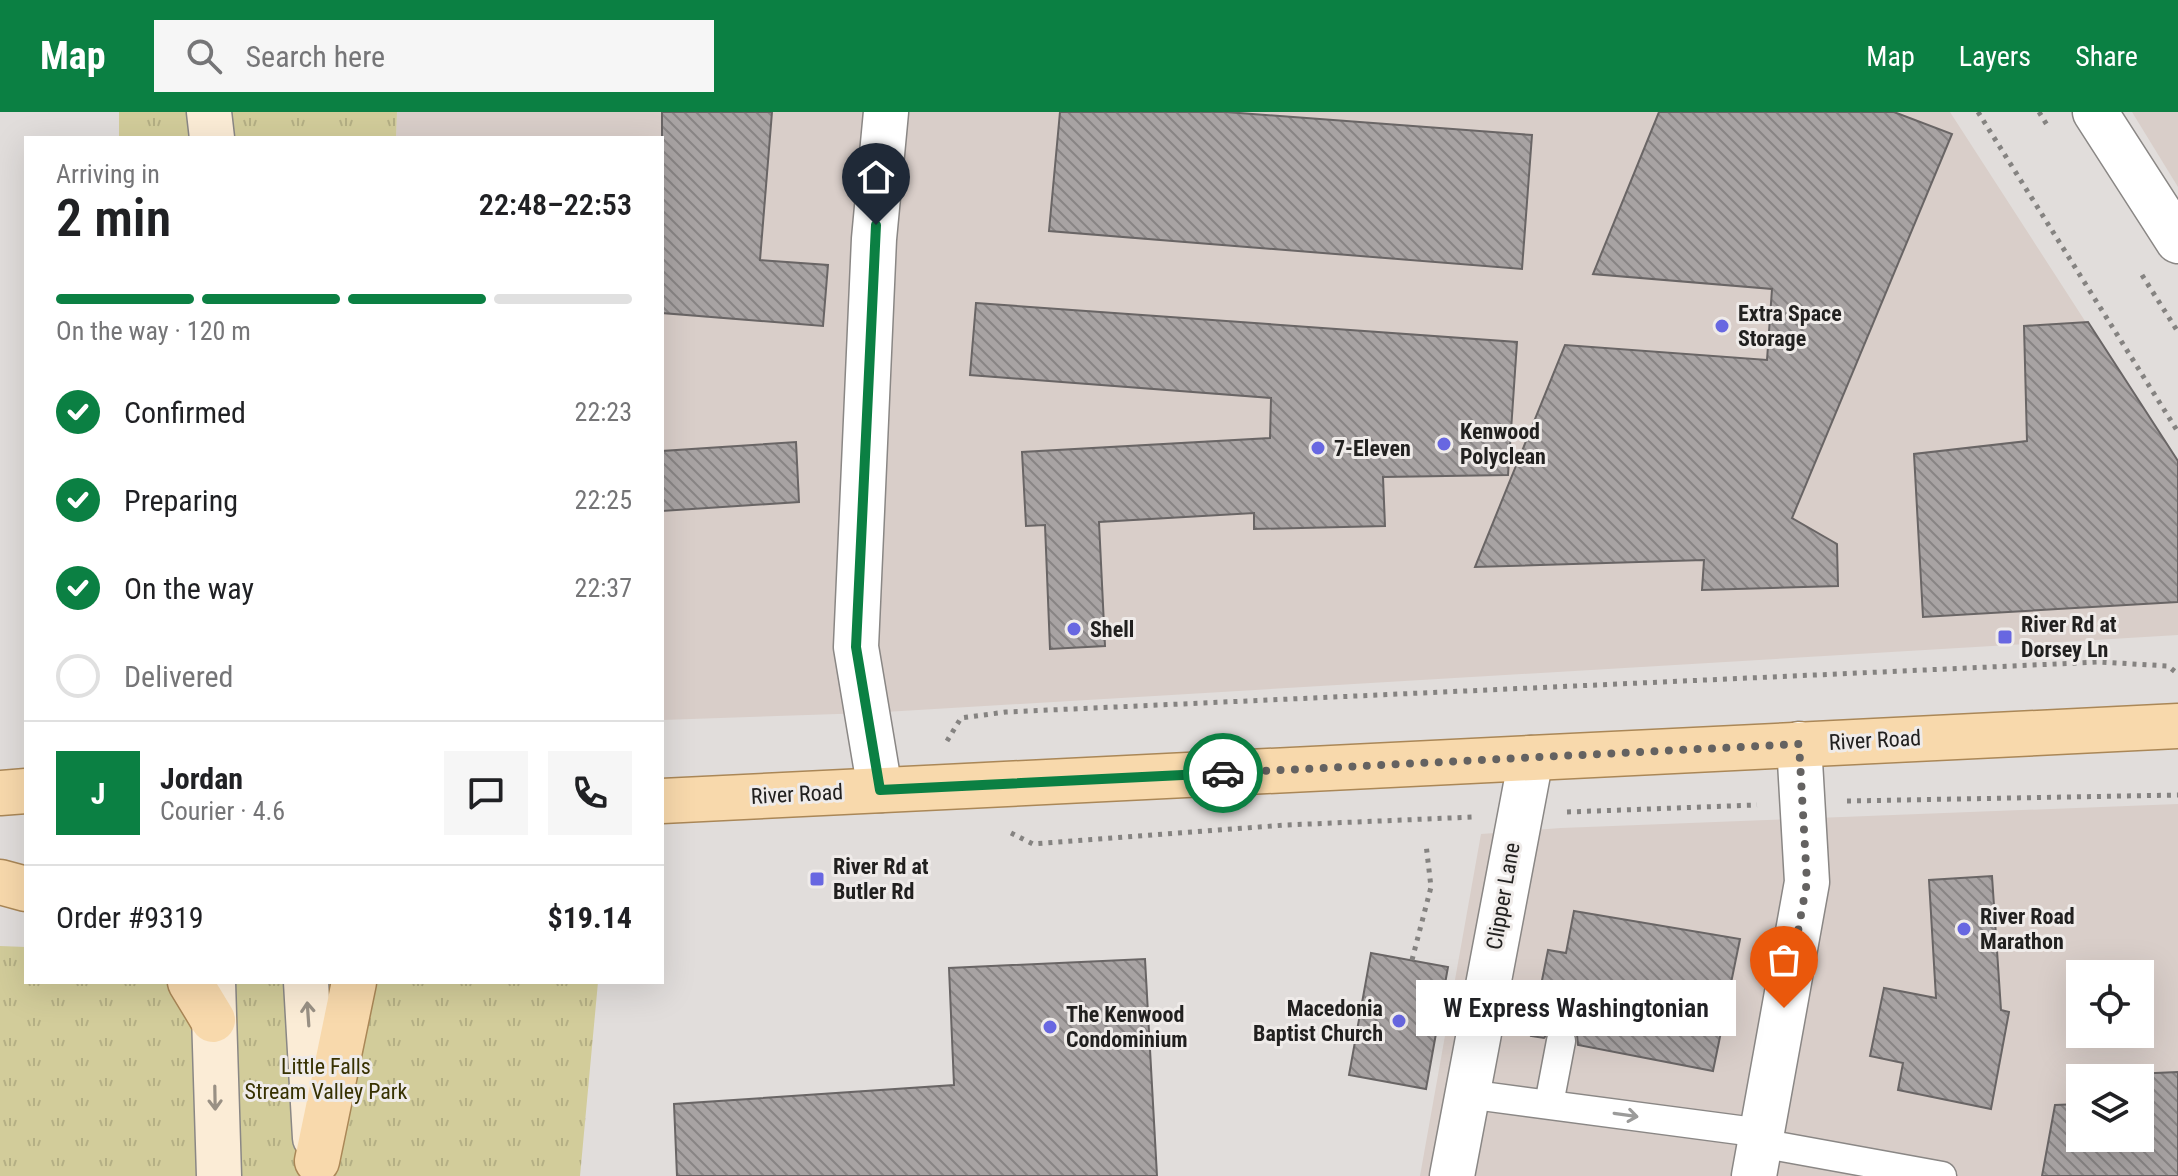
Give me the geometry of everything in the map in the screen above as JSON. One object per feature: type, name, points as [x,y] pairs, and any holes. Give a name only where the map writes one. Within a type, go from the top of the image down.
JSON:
[{"type":"main road","points":[[209,112],[212,136]]},
{"type":"main road","name":"River Road","points":[[664,801],[2178,726]]},
{"type":"main road","points":[[0,793],[24,791]]},
{"type":"main road","points":[[0,870],[24,868]]},
{"type":"main road","points":[[0,882],[24,888]]},
{"type":"main road","points":[[192,984],[213,1001],[219,1176]]},
{"type":"main road","points":[[306,984],[317,1168]]},
{"type":"main road","points":[[317,1168],[354,984]]},
{"type":"street","points":[[880,790],[856,647],[874,253],[886,112]]},
{"type":"street","points":[[2095,112],[2178,241]]},
{"type":"street","points":[[1759,1151],[1807,882],[1799,744]]},
{"type":"street","name":"Clipper Lane","points":[[1452,1176],[1531,758]]},
{"type":"lane","points":[[1549,1104],[1561,1041]]},
{"type":"lane","points":[[1467,1094],[1549,1104],[1759,1151],[1942,1176]]},
{"type":"path","points":[[1978,112],[2178,432]]},
{"type":"path","points":[[984,715],[1318,695],[1464,693],[2099,662],[2168,666],[2178,674]]},
{"type":"path","points":[[1941,798],[2178,795]]},
{"type":"path","points":[[1560,813],[1764,805]]},
{"type":"path","points":[[1412,960],[1431,887],[1426,844]]},
{"type":"shaded area","points":[[397,112],[1950,112],[2178,465],[2178,635],[868,713],[664,720],[664,136],[396,136]]},
{"type":"shaded area","points":[[2132,112],[2178,112],[2178,187]]},
{"type":"shaded area","points":[[2178,804],[2178,1176],[1420,1176],[1481,834],[1561,828]]},
{"type":"green space","points":[[119,112],[397,112],[396,136],[119,136]]},
{"type":"green space","name":"Little Falls Stream Valley Park","points":[[0,946],[24,947],[24,984],[598,984],[580,1176],[0,1176]]},
{"type":"building","points":[[662,112],[772,112],[760,260],[828,265],[823,326],[664,313]]},
{"type":"building","points":[[1060,112],[1226,112],[1532,135],[1522,269],[1049,231]]},
{"type":"building","name":"Extra Space Storage","points":[[1659,112],[1894,112],[1952,134],[1792,518],[1837,544],[1838,586],[1702,590],[1704,560],[1475,567],[1565,345],[1767,360],[1772,289],[1593,274]]},
{"type":"building","points":[[976,303],[1517,342],[1508,475],[1383,477],[1385,526],[1254,529],[1254,513],[1099,522],[1105,646],[1050,649],[1045,525],[1026,526],[1022,452],[1270,438],[1271,398],[970,375]]},
{"type":"building","points":[[2088,322],[2178,461],[2178,602],[1923,617],[1914,454],[2027,441],[2024,326]]},
{"type":"building","points":[[796,442],[799,502],[664,511],[664,451]]},
{"type":"building","points":[[1992,876],[2001,1010],[2009,1012],[1991,1109],[1898,1090],[1903,1063],[1870,1056],[1884,988],[1936,998],[1929,880]]},
{"type":"building","points":[[1574,911],[1740,939],[1713,1071],[1578,1045],[1577,1035],[1565,1025],[1555,1025],[1544,1038],[1531,1036],[1548,950],[1566,953]]},
{"type":"building","name":"Macedonia Baptist Church","points":[[1371,953],[1448,967],[1426,1089],[1349,1075]]},
{"type":"building","name":"The Kenwood Condominium","points":[[1145,959],[1157,1176],[677,1176],[674,1104],[954,1085],[949,968]]},
{"type":"building","points":[[2178,1072],[2178,1176],[2042,1176],[2055,1105],[2066,1105],[2066,1152],[2154,1152],[2154,1073]]},
{"type":"way so far","points":[[1223,773],[1799,744],[1807,882],[1784,1008]]},
{"type":"place","name":"Extra Space Storage","points":[[1722,326]]},
{"type":"place","name":"Kenwood Polyclean","points":[[1444,444]]},
{"type":"place","name":"7-Eleven","points":[[1318,448]]},
{"type":"place","name":"Shell","points":[[1074,629]]},
{"type":"place","name":"River Rd at Dorsey Ln","points":[[2005,637]]},
{"type":"place","name":"River Rd at Butler Rd","points":[[817,879]]},
{"type":"place","name":"River Road Marathon","points":[[1964,929]]},
{"type":"place","name":"W Express Washingtonian","points":[[1784,1008]]},
{"type":"place","name":"Macedonia Baptist Church","points":[[1399,1021]]},
{"type":"place","name":"The Kenwood Condominium","points":[[1050,1027]]},
{"type":"route","points":[[876,225],[856,647],[880,790],[1223,773]]}]
